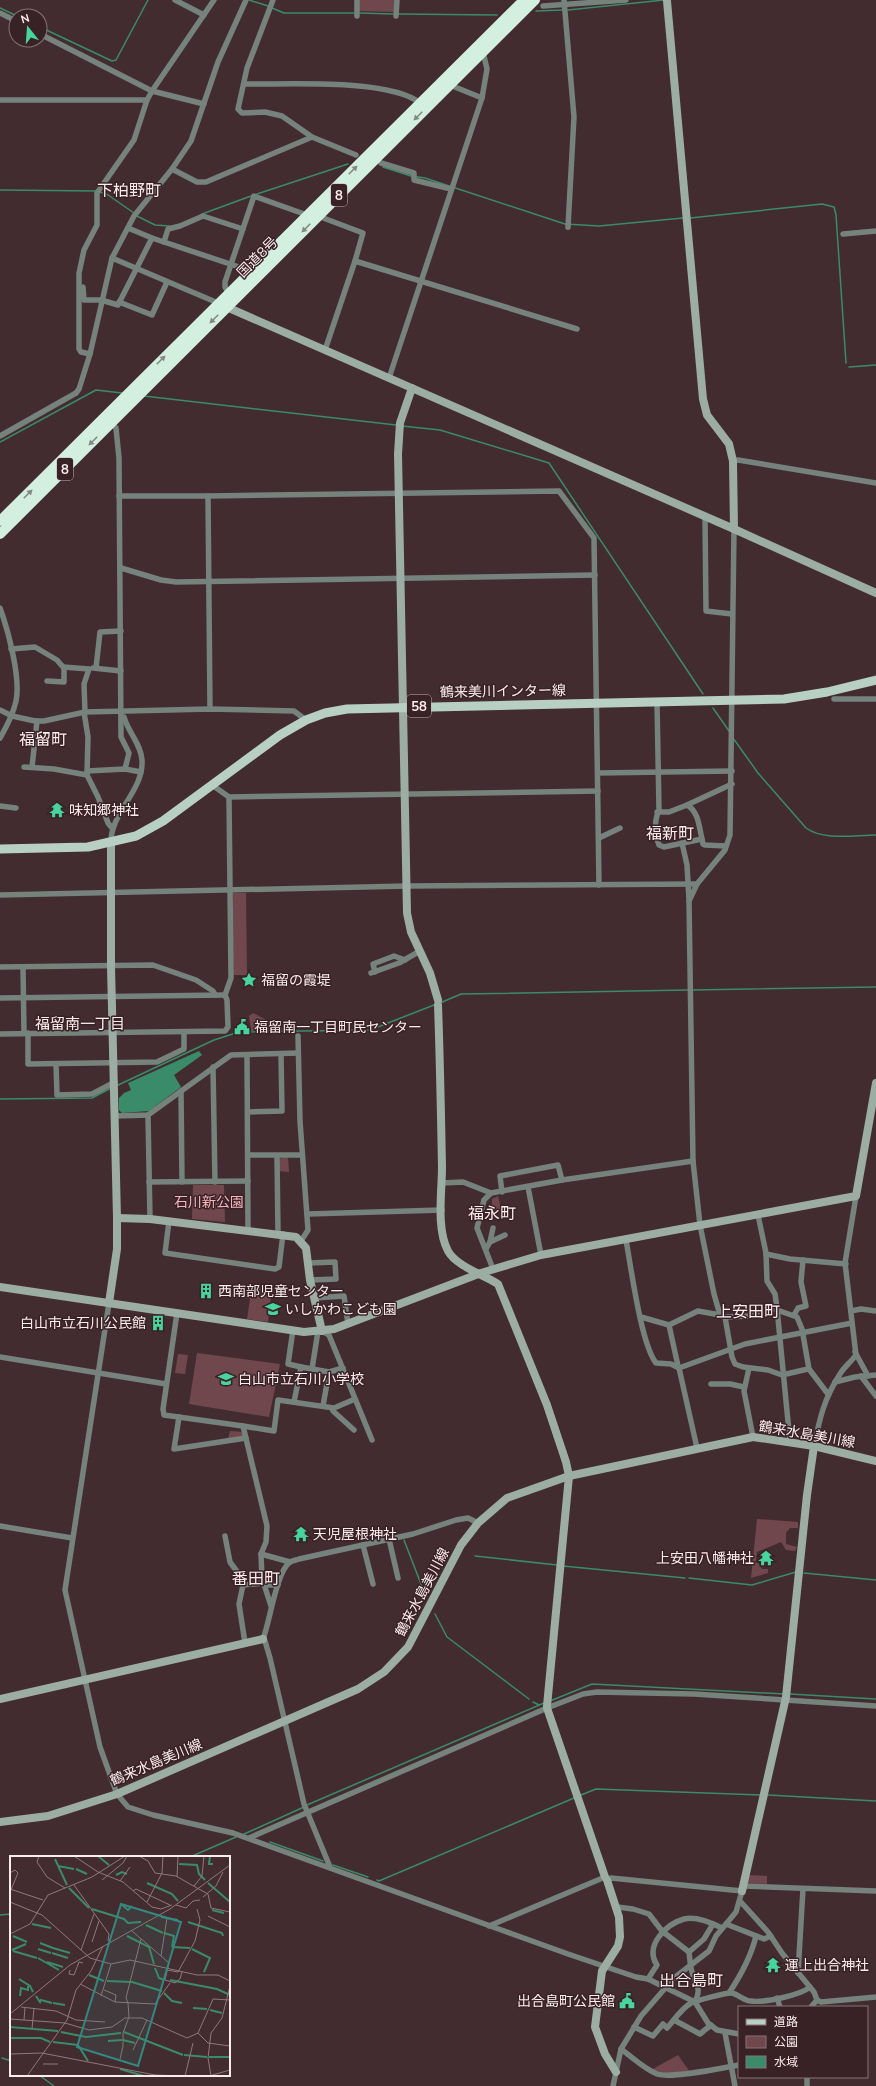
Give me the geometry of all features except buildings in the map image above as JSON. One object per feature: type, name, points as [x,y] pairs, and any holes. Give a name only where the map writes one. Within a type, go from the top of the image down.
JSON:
[{"type":"highway","name":"国道8号","points":[[222,305],[228,292],[524,0]]},
{"type":"highway","name":"国道8号","points":[[0,521],[120,401],[138,389],[222,305],[318,216],[483,52],[539,3]]},
{"type":"highway","name":"国道8号","points":[[0,534],[131,403],[138,389]]},
{"type":"main road","name":"鶴来美川インター線","points":[[0,849],[80,848],[111,843],[136,836],[149,830],[280,736],[306,720],[325,713],[347,709],[402,706],[732,702],[784,699],[827,692],[876,680]]},
{"type":"street","points":[[175,0],[204,15]]},
{"type":"street","points":[[90,354],[81,352],[79,349],[79,273],[84,250],[97,225],[98,190],[134,140],[147,100],[152,91],[214,0]]},
{"type":"street","points":[[357,0],[357,16]]},
{"type":"street","points":[[396,16],[397,0]]},
{"type":"street","points":[[539,3],[626,0]]},
{"type":"street","points":[[667,1],[703,399],[707,415],[729,444],[733,461],[732,822],[726,846],[716,864],[697,884],[689,901]]},
{"type":"street","points":[[0,436],[76,393],[79,389],[90,354],[101,300],[112,258],[136,215],[172,169],[191,141],[218,62],[245,2]]},
{"type":"street","points":[[564,2],[574,117],[567,224]]},
{"type":"street","points":[[271,5],[259,34],[238,109],[242,113],[265,112],[282,116],[312,137],[356,155]]},
{"type":"street","points":[[48,38],[152,91],[204,104]]},
{"type":"street","points":[[389,378],[482,98],[487,69],[483,52]]},
{"type":"street","points":[[244,84],[371,86],[412,97],[420,103]]},
{"type":"street","points":[[450,85],[482,98]]},
{"type":"street","points":[[0,100],[147,100]]},
{"type":"street","points":[[172,169],[197,182],[206,182],[312,137]]},
{"type":"street","points":[[382,163],[414,176],[451,188]]},
{"type":"street","points":[[228,292],[225,287],[225,282],[254,196],[307,215]]},
{"type":"street","points":[[164,242],[168,229],[180,226],[203,216],[243,229]]},
{"type":"street","points":[[318,216],[363,233],[325,350]]},
{"type":"street","points":[[128,228],[152,238],[232,264],[249,272]]},
{"type":"street","points":[[842,234],[876,231]]},
{"type":"street","points":[[80,248],[84,300],[101,300],[118,305],[152,238]]},
{"type":"street","points":[[112,258],[876,592]]},
{"type":"street","points":[[355,261],[578,329]]},
{"type":"street","points":[[119,302],[152,316],[167,282]]},
{"type":"street","points":[[412,388],[399,426],[398,493],[407,913],[411,932],[430,973],[438,1002],[442,1183],[441,1226],[443,1239],[449,1252],[468,1268],[481,1273],[498,1284],[507,1303],[547,1405],[566,1462],[569,1476],[547,1704],[617,1907],[619,1917],[620,1937],[618,1946],[602,1972],[596,2009],[595,2027],[605,2054],[616,2072]]},
{"type":"street","points":[[111,423],[116,428],[119,496],[121,568],[121,737],[129,753],[125,769]]},
{"type":"street","points":[[733,461],[738,460],[876,483]]},
{"type":"street","points":[[119,496],[559,491],[594,538],[599,885]]},
{"type":"street","points":[[208,496],[210,709]]},
{"type":"street","points":[[705,517],[706,611],[732,614]]},
{"type":"street","points":[[121,568],[161,580],[209,581],[595,575]]},
{"type":"street","points":[[0,608],[7,627],[17,683],[16,700],[12,716],[0,738]]},
{"type":"street","points":[[96,668],[100,632],[121,631]]},
{"type":"street","points":[[11,649],[34,647],[57,660],[64,667],[96,668],[121,671]]},
{"type":"street","points":[[47,681],[64,682],[64,667]]},
{"type":"street","points":[[89,668],[84,684],[88,738],[87,773],[108,823],[112,828]]},
{"type":"street","points":[[834,699],[876,699]]},
{"type":"street","points":[[657,702],[658,772],[657,812],[655,823],[659,845],[664,847],[702,839]]},
{"type":"street","points":[[0,710],[12,716],[37,721],[85,712],[210,709],[294,711],[306,720]]},
{"type":"street","points":[[122,711],[126,725],[141,753],[142,760],[141,772],[112,828],[111,843],[111,966],[116,1116],[117,1249],[65,1590],[100,1747],[117,1794],[128,1807],[138,1811],[247,1837],[604,1967],[636,1978],[648,1979],[695,2002],[711,2026],[725,2033],[738,2034]]},
{"type":"street","points":[[32,768],[37,721]]},
{"type":"street","points":[[24,767],[87,773],[125,769],[141,772]]},
{"type":"street","points":[[598,773],[732,771]]},
{"type":"street","points":[[657,812],[669,812],[687,806],[732,784]]},
{"type":"street","points":[[212,785],[229,797],[598,791]]},
{"type":"street","points":[[0,1034],[184,1032],[225,1030],[228,1027],[227,1000],[225,995],[231,978],[229,797]]},
{"type":"street","points":[[0,806],[16,808]]},
{"type":"street","points":[[687,806],[692,808],[695,814],[702,844],[726,846]]},
{"type":"street","points":[[599,838],[620,828]]},
{"type":"street","points":[[682,843],[687,865],[689,901],[689,989],[693,1161],[700,1225],[714,1294],[723,1316],[732,1350],[732,1357],[735,1364],[750,1368],[768,1370],[782,1375],[808,1369]]},
{"type":"street","points":[[0,895],[407,886],[697,884]]},
{"type":"street","points":[[404,960],[394,956],[373,964],[373,972],[404,960],[420,952]]},
{"type":"street","points":[[0,967],[153,965],[196,980],[214,991],[215,995]]},
{"type":"street","points":[[23,967],[28,1064],[157,1062],[184,1049],[184,1032]]},
{"type":"street","points":[[0,998],[225,995]]},
{"type":"street","points":[[298,1036],[302,1155],[308,1214],[308,1230],[301,1241]]},
{"type":"street","points":[[248,1112],[282,1111],[281,1054]]},
{"type":"street","points":[[116,1116],[148,1115],[231,1055],[298,1054]]},
{"type":"street","points":[[246,1055],[249,1155],[248,1230]]},
{"type":"street","points":[[56,1064],[57,1094],[92,1094],[115,1085]]},
{"type":"street","points":[[213,1068],[216,1182]]},
{"type":"street","points":[[876,1083],[856,1196],[846,1264],[855,1352],[865,1376],[876,1396]]},
{"type":"street","points":[[181,1091],[182,1182]]},
{"type":"street","points":[[148,1115],[150,1219]]},
{"type":"street","points":[[249,1155],[302,1155]]},
{"type":"street","points":[[169,1221],[165,1253],[275,1270],[279,1267],[280,1234],[277,1156]]},
{"type":"street","points":[[442,1183],[463,1182],[491,1193],[528,1188],[562,1180],[693,1161]]},
{"type":"street","points":[[502,1192],[500,1176],[558,1165],[562,1180]]},
{"type":"street","points":[[149,1182],[248,1181]]},
{"type":"street","points":[[528,1188],[541,1255]]},
{"type":"street","points":[[491,1193],[484,1200],[478,1224],[493,1269]]},
{"type":"street","points":[[0,1287],[293,1330],[320,1331],[348,1324],[481,1273],[541,1255],[856,1196]]},
{"type":"street","points":[[308,1214],[442,1210]]},
{"type":"street","points":[[758,1215],[766,1254],[768,1281],[775,1294],[778,1339],[790,1442]]},
{"type":"street","points":[[117,1218],[169,1221],[296,1237],[306,1248],[310,1280],[320,1331],[312,1369]]},
{"type":"street","points":[[486,1249],[490,1242],[493,1228]]},
{"type":"street","points":[[490,1242],[505,1235]]},
{"type":"street","points":[[626,1240],[641,1317],[651,1357],[656,1363],[678,1367],[732,1350],[745,1344],[778,1339],[852,1323]]},
{"type":"street","points":[[766,1254],[803,1260],[846,1264]]},
{"type":"street","points":[[794,1315],[798,1308],[806,1306],[802,1282],[803,1260]]},
{"type":"street","points":[[309,1264],[335,1262],[336,1279],[310,1280]]},
{"type":"street","points":[[314,1298],[344,1296],[348,1324]]},
{"type":"street","points":[[641,1317],[669,1325],[698,1311],[723,1316],[750,1316],[777,1309],[794,1315],[800,1324],[808,1369],[828,1394]]},
{"type":"street","points":[[851,1311],[861,1309],[876,1311]]},
{"type":"street","points":[[177,1313],[166,1384],[163,1409],[164,1415],[274,1431],[278,1400],[332,1408],[355,1399]]},
{"type":"street","points":[[669,1325],[697,1448]]},
{"type":"street","points":[[293,1330],[288,1364],[329,1372],[343,1368]]},
{"type":"street","points":[[320,1331],[330,1335],[372,1440]]},
{"type":"street","points":[[613,2086],[621,2049],[634,2027],[665,1987],[709,1951],[716,1936],[736,1912],[740,1902],[786,1697],[814,1446],[820,1416],[828,1394],[841,1372],[852,1362],[855,1352]]},
{"type":"street","points":[[0,1357],[166,1384]]},
{"type":"street","points":[[294,1402],[301,1367]]},
{"type":"street","points":[[750,1368],[744,1391],[754,1437]]},
{"type":"street","points":[[323,1406],[329,1372]]},
{"type":"street","points":[[835,1382],[876,1375]]},
{"type":"street","points":[[711,1384],[730,1384],[744,1387]]},
{"type":"street","points":[[332,1408],[333,1411],[354,1430]]},
{"type":"street","points":[[179,1417],[174,1449],[246,1438]]},
{"type":"street","points":[[243,1426],[267,1526],[266,1542],[261,1554],[260,1566],[263,1584],[271,1607]]},
{"type":"street","name":"鶴来水島美川線","points":[[0,1822],[48,1816],[117,1794],[358,1689],[384,1672],[408,1647],[461,1545],[478,1523],[507,1498],[569,1476],[754,1437],[814,1446],[876,1461]]},
{"type":"street","points":[[261,1554],[290,1562],[413,1534],[456,1520],[468,1518],[478,1523]]},
{"type":"street","points":[[0,1526],[72,1538]]},
{"type":"street","points":[[224,1536],[230,1562],[241,1577],[243,1585],[239,1604],[245,1643]]},
{"type":"street","points":[[389,1539],[398,1578]]},
{"type":"street","points":[[363,1545],[373,1584]]},
{"type":"street","points":[[263,1639],[268,1627],[271,1607],[278,1585],[290,1562]]},
{"type":"street","points":[[243,1585],[278,1585]]},
{"type":"street","points":[[263,1639],[270,1658],[305,1808],[330,1867]]},
{"type":"street","points":[[0,1699],[263,1639]]},
{"type":"street","points":[[247,1837],[305,1808],[547,1704],[583,1694],[597,1692],[786,1697],[876,1706]]},
{"type":"street","points":[[489,1926],[606,1878],[743,1888],[876,1891]]},
{"type":"street","points":[[798,1973],[803,1889]]},
{"type":"street","points":[[740,1902],[771,1936],[782,1953],[810,1987],[817,2000],[820,2002],[876,1997]]},
{"type":"street","points":[[617,1907],[633,1909],[649,1914],[662,1931],[689,1952],[691,1966],[699,1991],[695,2002]]},
{"type":"street","points":[[648,1979],[657,1965],[653,1953],[654,1944],[662,1931],[684,1919],[701,1920],[764,1939],[771,1936]]},
{"type":"street","points":[[689,1952],[704,1939],[713,1924]]},
{"type":"street","points":[[729,1993],[742,1972],[753,1949],[756,1936]]},
{"type":"street","points":[[634,2027],[653,2036],[663,2024],[667,2028],[690,2004],[695,2002],[729,1993],[750,2002],[778,1998],[806,1990],[810,1987]]},
{"type":"street","points":[[778,1998],[780,2006]]},
{"type":"street","points":[[811,2006],[817,2000]]},
{"type":"street","points":[[674,2020],[700,2034],[711,2026]]},
{"type":"street","points":[[725,2033],[736,2065],[735,2086]]},
{"type":"street","points":[[621,2049],[653,2072],[660,2075],[689,2073],[736,2065]]},
{"type":"green space","points":[[359,0],[395,0],[394,12],[359,11]]},
{"type":"green space","points":[[233,893],[246,893],[247,975],[233,975]]},
{"type":"green space","points":[[253,1013],[284,1030],[251,1031],[249,1016]]},
{"type":"green space","points":[[288,1157],[289,1172],[279,1171],[279,1160],[281,1158]]},
{"type":"green space","name":"石川新公園","points":[[193,1185],[224,1185],[225,1222],[192,1219]]},
{"type":"green space","points":[[498,1196],[501,1209],[492,1212],[492,1199]]},
{"type":"green space","points":[[253,1285],[272,1288],[268,1322],[247,1319],[250,1299],[232,1296],[233,1293],[251,1295]]},
{"type":"green space","points":[[197,1353],[280,1364],[269,1417],[189,1404]]},
{"type":"green space","points":[[178,1354],[188,1355],[185,1374],[175,1373]]},
{"type":"green space","points":[[230,1431],[243,1432],[244,1436],[228,1439]]},
{"type":"green space","points":[[757,1519],[798,1522],[798,1528],[790,1528],[786,1533],[786,1544],[797,1547],[795,1551],[786,1550],[781,1542],[757,1552],[756,1560],[762,1569],[768,1569],[768,1573],[751,1578]]},
{"type":"green space","points":[[748,1875],[767,1876],[767,1884],[747,1883]]},
{"type":"green space","points":[[678,2055],[690,2072],[666,2075],[651,2070]]},
{"type":"water","points":[[199,1051],[202,1055],[174,1075],[181,1087],[149,1111],[122,1113],[119,1110],[119,1098],[124,1093],[131,1090],[128,1083]]},
{"type":"waterway","points":[[48,31],[112,61],[116,60],[148,0]]},
{"type":"waterway","points":[[249,0],[268,6]]},
{"type":"waterway","points":[[568,10],[664,0]]},
{"type":"waterway","points":[[0,8],[8,12]]},
{"type":"waterway","points":[[272,8],[284,13],[354,13]]},
{"type":"waterway","points":[[536,11],[562,10]]},
{"type":"waterway","points":[[360,13],[393,14]]},
{"type":"waterway","points":[[399,14],[497,15]]},
{"type":"waterway","points":[[257,194],[348,164]]},
{"type":"waterway","points":[[383,167],[411,176],[425,178],[565,224],[599,226],[683,218]]},
{"type":"waterway","points":[[0,190],[97,191]]},
{"type":"waterway","points":[[100,192],[108,195],[134,213]]},
{"type":"waterway","points":[[202,214],[251,196]]},
{"type":"waterway","points":[[690,218],[822,204],[834,207],[836,215],[846,363]]},
{"type":"waterway","points":[[137,216],[155,225],[169,226]]},
{"type":"waterway","points":[[849,367],[876,365]]},
{"type":"waterway","points":[[0,442],[96,390],[122,393]]},
{"type":"waterway","points":[[144,396],[396,425]]},
{"type":"waterway","points":[[402,426],[440,430],[549,463],[703,694]]},
{"type":"waterway","points":[[713,708],[729,731]]},
{"type":"waterway","points":[[733,738],[758,773],[806,828],[821,835],[830,836],[876,835]]},
{"type":"waterway","points":[[692,990],[876,987]]},
{"type":"waterway","points":[[440,1003],[461,994],[688,990]]},
{"type":"waterway","points":[[116,1086],[214,1040],[239,1032],[370,1030],[434,1005]]},
{"type":"waterway","points":[[0,1099],[92,1098],[111,1088]]},
{"type":"waterway","points":[[404,1540],[426,1597]]},
{"type":"waterway","points":[[475,1556],[557,1565]]},
{"type":"waterway","points":[[563,1566],[685,1578]]},
{"type":"waterway","points":[[689,1578],[752,1585],[796,1572]]},
{"type":"waterway","points":[[804,1573],[876,1580]]},
{"type":"waterway","points":[[435,1614],[447,1637],[529,1699]]},
{"type":"waterway","points":[[550,1701],[592,1684],[784,1694]]},
{"type":"waterway","points":[[790,1694],[876,1699]]},
{"type":"waterway","points":[[533,1702],[539,1705]]},
{"type":"waterway","points":[[307,1805],[544,1703]]},
{"type":"waterway","points":[[581,1795],[596,1789],[761,1795]]},
{"type":"waterway","points":[[768,1795],[876,1801]]},
{"type":"waterway","points":[[377,1880],[379,1881],[574,1798]]},
{"type":"waterway","points":[[242,1835],[304,1807]]},
{"type":"waterway","points":[[192,1856],[236,1837]]},
{"type":"waterway","points":[[270,1842],[323,1861]]},
{"type":"waterway","points":[[333,1865],[368,1877]]},
{"type":"waterway","points":[[0,1915],[10,1914]]},
{"type":"waterway","points":[[2,2058],[10,2061]]},
{"type":"waterway","points":[[40,2076],[54,2086]]},
{"type":"place","name":"味知郷神社","points":[[57,810]]},
{"type":"place","name":"福留の霞堤","points":[[249,980]]},
{"type":"place","name":"福留南一丁目町民センター","points":[[242,1027]]},
{"type":"place","name":"西南部児童センター","points":[[206,1291]]},
{"type":"place","name":"いしかわこども園","points":[[273,1309]]},
{"type":"place","name":"白山市立石川公民館","points":[[158,1323]]},
{"type":"place","name":"白山市立石川小学校","points":[[226,1379]]},
{"type":"place","name":"天児屋根神社","points":[[301,1534]]},
{"type":"place","name":"上安田八幡神社","points":[[766,1558]]},
{"type":"place","name":"運上出合神社","points":[[773,1965]]},
{"type":"place","name":"出合島町公民館","points":[[627,2001]]},
{"type":"district","name":"下柏野町","points":[[129,190]]},
{"type":"district","name":"福留町","points":[[43,739]]},
{"type":"district","name":"福新町","points":[[670,833]]},
{"type":"district","name":"福留南一丁目","points":[[80,1024]]},
{"type":"district","name":"福永町","points":[[492,1213]]},
{"type":"district","name":"上安田町","points":[[748,1311]]},
{"type":"district","name":"番田町","points":[[256,1578]]},
{"type":"district","name":"出合島町","points":[[691,1980]]}]
